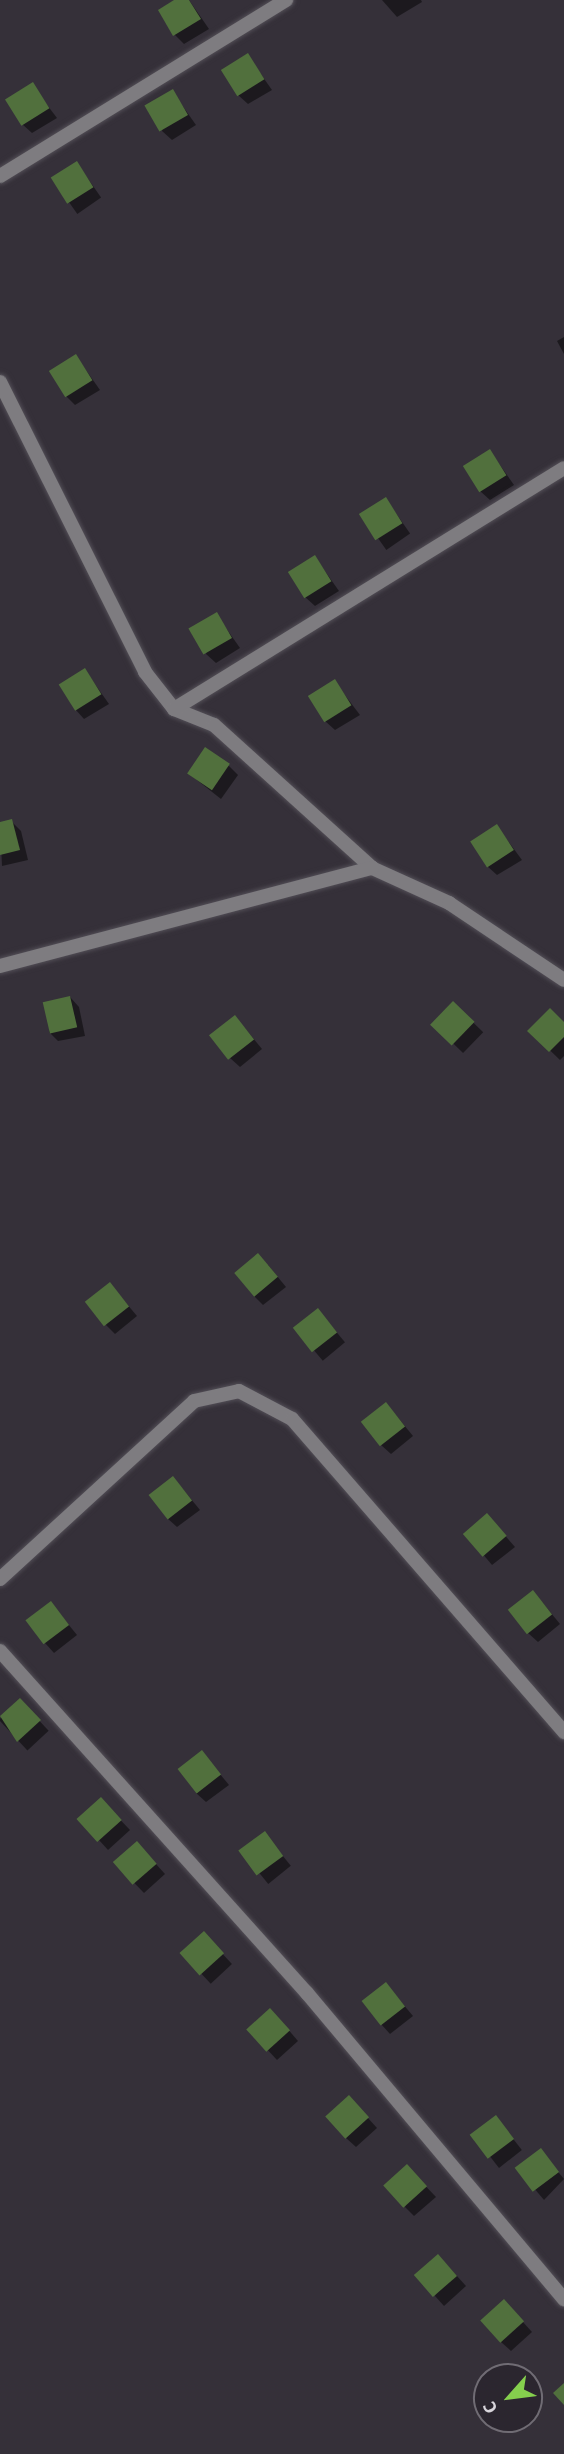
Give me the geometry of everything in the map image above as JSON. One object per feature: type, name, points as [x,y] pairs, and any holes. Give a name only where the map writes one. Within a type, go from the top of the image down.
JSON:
[{"type":"lane","points":[[0,176],[286,0]]},
{"type":"lane","points":[[0,382],[145,672],[174,709],[214,725],[372,868],[449,903],[564,980]]},
{"type":"lane","points":[[174,709],[564,468]]},
{"type":"lane","points":[[0,966],[372,868]]},
{"type":"lane","points":[[0,1579],[194,1401],[239,1391],[292,1419],[564,1732]]},
{"type":"lane","points":[[0,1651],[307,1993],[564,2299]]},
{"type":"building","points":[[174,0],[189,0],[201,19],[173,36],[158,10]]},
{"type":"building","points":[[248,53],[264,79],[237,96],[221,70]]},
{"type":"building","points":[[33,82],[49,108],[21,126],[5,99]]},
{"type":"building","points":[[173,89],[188,115],[159,131],[144,106]]},
{"type":"building","points":[[77,161],[93,187],[67,204],[51,177]]},
{"type":"building","points":[[76,354],[92,380],[65,397],[49,371]]},
{"type":"building","points":[[490,449],[506,475],[479,492],[463,466]]},
{"type":"building","points":[[386,497],[402,523],[375,540],[359,514]]},
{"type":"building","points":[[315,555],[331,581],[304,598],[288,572]]},
{"type":"building","points":[[217,612],[232,638],[203,654],[188,628]]},
{"type":"building","points":[[85,668],[101,694],[75,711],[59,684]]},
{"type":"building","points":[[335,679],[351,705],[324,722],[308,696]]},
{"type":"building","points":[[205,747],[230,764],[212,790],[187,774]]},
{"type":"building","points":[[12,819],[20,850],[0,855],[0,822]]},
{"type":"building","points":[[497,824],[514,850],[487,867],[470,841]]},
{"type":"building","points":[[70,996],[77,1027],[50,1033],[43,1002]]},
{"type":"building","points":[[453,1001],[475,1022],[452,1046],[430,1025]]},
{"type":"building","points":[[550,1008],[564,1022],[564,1037],[549,1052],[527,1031]]},
{"type":"building","points":[[235,1015],[254,1039],[228,1060],[209,1035]]},
{"type":"building","points":[[258,1253],[278,1277],[254,1297],[234,1273]]},
{"type":"building","points":[[110,1282],[129,1306],[104,1326],[85,1302]]},
{"type":"building","points":[[318,1308],[337,1332],[312,1352],[293,1328]]},
{"type":"building","points":[[386,1402],[405,1426],[380,1446],[361,1422]]},
{"type":"building","points":[[173,1476],[192,1500],[168,1520],[149,1495]]},
{"type":"building","points":[[487,1513],[507,1536],[483,1557],[463,1534]]},
{"type":"building","points":[[533,1590],[552,1614],[527,1634],[508,1610]]},
{"type":"building","points":[[51,1601],[69,1625],[43,1644],[25,1620]]},
{"type":"building","points":[[20,1698],[41,1720],[17,1742],[0,1716]]},
{"type":"building","points":[[202,1750],[221,1774],[197,1794],[178,1769]]},
{"type":"building","points":[[101,1797],[122,1820],[97,1842],[76,1819]]},
{"type":"building","points":[[265,1831],[283,1856],[257,1875],[238,1850]]},
{"type":"building","points":[[137,1841],[157,1864],[133,1885],[113,1862]]},
{"type":"building","points":[[204,1931],[224,1953],[200,1975],[179,1953]]},
{"type":"building","points":[[386,1982],[405,2006],[381,2026],[362,2001]]},
{"type":"building","points":[[270,2008],[290,2030],[266,2052],[246,2029]]},
{"type":"building","points":[[349,2095],[369,2117],[345,2139],[325,2116]]},
{"type":"building","points":[[496,2115],[514,2139],[488,2159],[470,2135]]},
{"type":"building","points":[[541,2148],[559,2172],[533,2192],[515,2168]]},
{"type":"building","points":[[407,2164],[427,2186],[403,2208],[383,2185]]},
{"type":"building","points":[[438,2254],[457,2276],[433,2297],[414,2275]]},
{"type":"building","points":[[504,2299],[524,2321],[500,2343],[480,2320]]},
{"type":"building","points":[[564,2383],[564,2405],[553,2393]]}]
